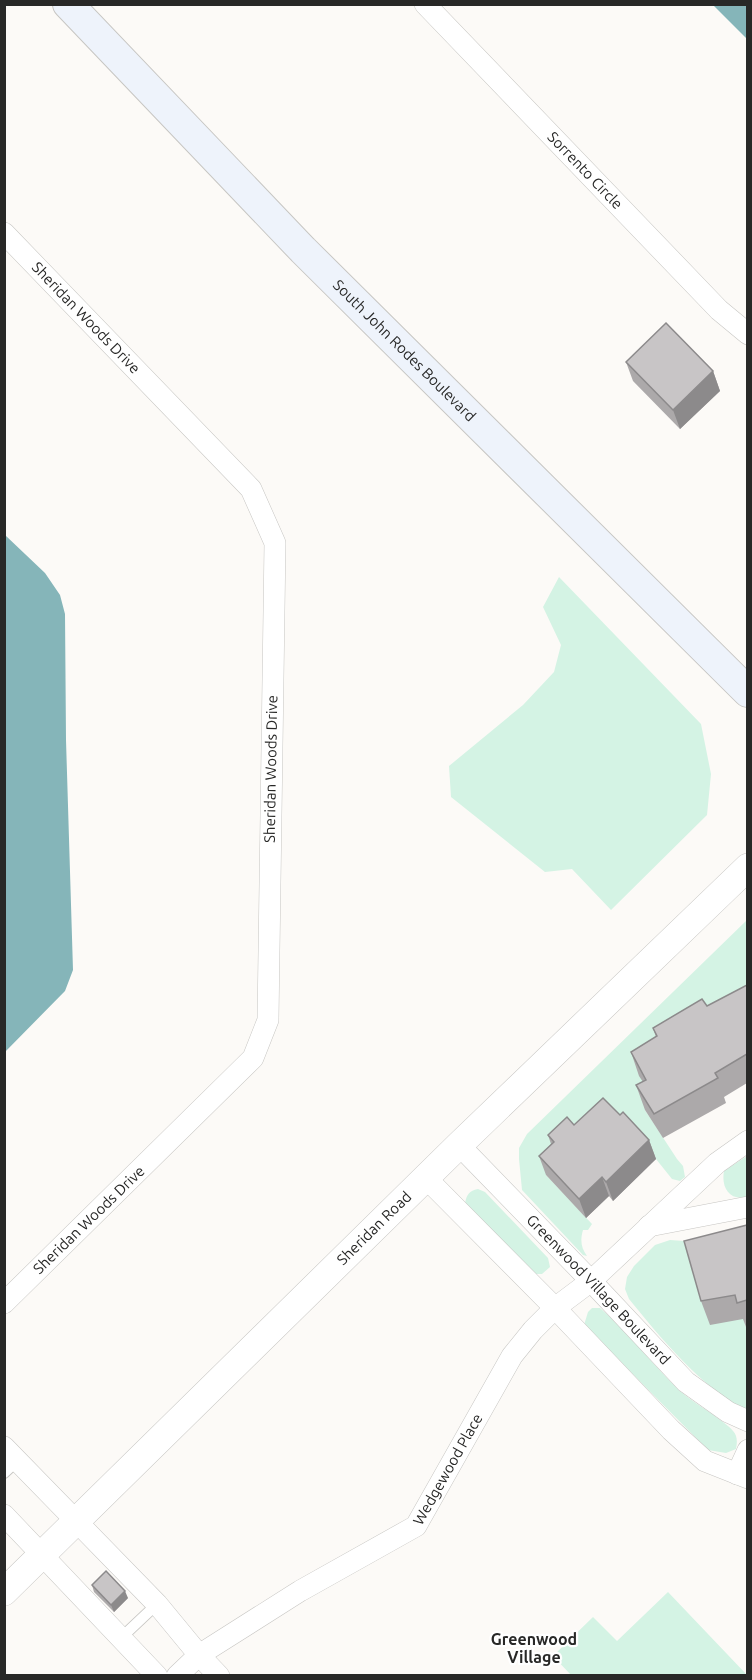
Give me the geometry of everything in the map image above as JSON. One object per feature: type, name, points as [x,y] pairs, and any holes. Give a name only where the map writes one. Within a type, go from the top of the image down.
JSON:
[{"type":"main road","name":"South John Rodes Boulevard","points":[[68,4],[303,249],[747,692]]},
{"type":"street","name":"Sorrento Circle","points":[[425,4],[718,310],[747,334]]},
{"type":"street","name":"Sheridan Woods Drive","points":[[4,233],[251,489],[274,543],[268,1020],[253,1058],[4,1303]]},
{"type":"street","name":"Sheridan Road","points":[[4,1592],[747,867]]},
{"type":"street","name":"Wedgewood Place","points":[[177,1676],[199,1655],[300,1592],[416,1526],[512,1356],[533,1329],[555,1308],[591,1281],[717,1163],[747,1141]]},
{"type":"street","name":"Greenwood Village Boulevard","points":[[459,1146],[686,1382],[728,1412],[747,1421]]},
{"type":"street","points":[[426,1178],[555,1308],[670,1430],[705,1461],[742,1476],[747,1449]]},
{"type":"street","points":[[649,1227],[747,1207]]},
{"type":"street","points":[[9,1460],[78,1521],[157,1604],[219,1676]]},
{"type":"street","points":[[4,1515],[157,1676]]},
{"type":"lane","points":[[121,1638],[157,1604]]},
{"type":"green space","points":[[559,577],[701,724],[711,774],[707,815],[611,910],[572,869],[545,872],[451,797],[449,766],[523,705],[554,672],[561,645],[543,607]]},
{"type":"green space","points":[[747,920],[747,1014],[655,1104],[645,1110],[683,1166],[685,1177],[680,1181],[672,1179],[656,1159],[561,1161],[546,1175],[592,1224],[588,1230],[583,1230],[582,1244],[587,1256],[583,1255],[522,1190],[519,1148],[527,1134]]},
{"type":"green space","points":[[747,1156],[747,1197],[735,1197],[725,1187],[724,1171]]},
{"type":"green space","points":[[478,1189],[485,1192],[548,1258],[550,1267],[542,1274],[534,1274],[465,1203],[469,1193]]},
{"type":"green space","points":[[670,1240],[684,1241],[744,1319],[747,1327],[747,1413],[698,1376],[629,1299],[625,1289],[627,1277],[634,1266],[655,1245]]},
{"type":"green space","points":[[592,1308],[600,1308],[678,1389],[730,1428],[736,1436],[736,1449],[726,1453],[708,1450],[584,1325],[588,1312]]},
{"type":"green space","points":[[668,1592],[747,1675],[571,1675],[553,1656],[593,1617],[617,1641]]},
{"type":"water","points":[[713,5],[747,5],[747,39]]},
{"type":"water","points":[[5,535],[45,573],[60,595],[65,614],[66,740],[73,970],[65,991],[5,1052]]},
{"type":"building","points":[[666,323],[713,371],[673,410],[626,362]]},
{"type":"building","points":[[747,985],[747,1054],[715,1073],[718,1078],[654,1114],[636,1085],[646,1080],[631,1052],[657,1036],[653,1028],[702,999],[707,1006]]},
{"type":"building","points":[[603,1098],[620,1115],[623,1112],[649,1140],[606,1182],[602,1177],[579,1199],[539,1156],[554,1142],[548,1135],[567,1117],[574,1125]]},
{"type":"building","points":[[747,1225],[747,1300],[737,1303],[735,1295],[701,1301],[684,1241]]},
{"type":"building","points":[[106,1571],[125,1591],[111,1605],[92,1585]]},
{"type":"district","name":"Greenwood Village","points":[[534,1648]]}]
